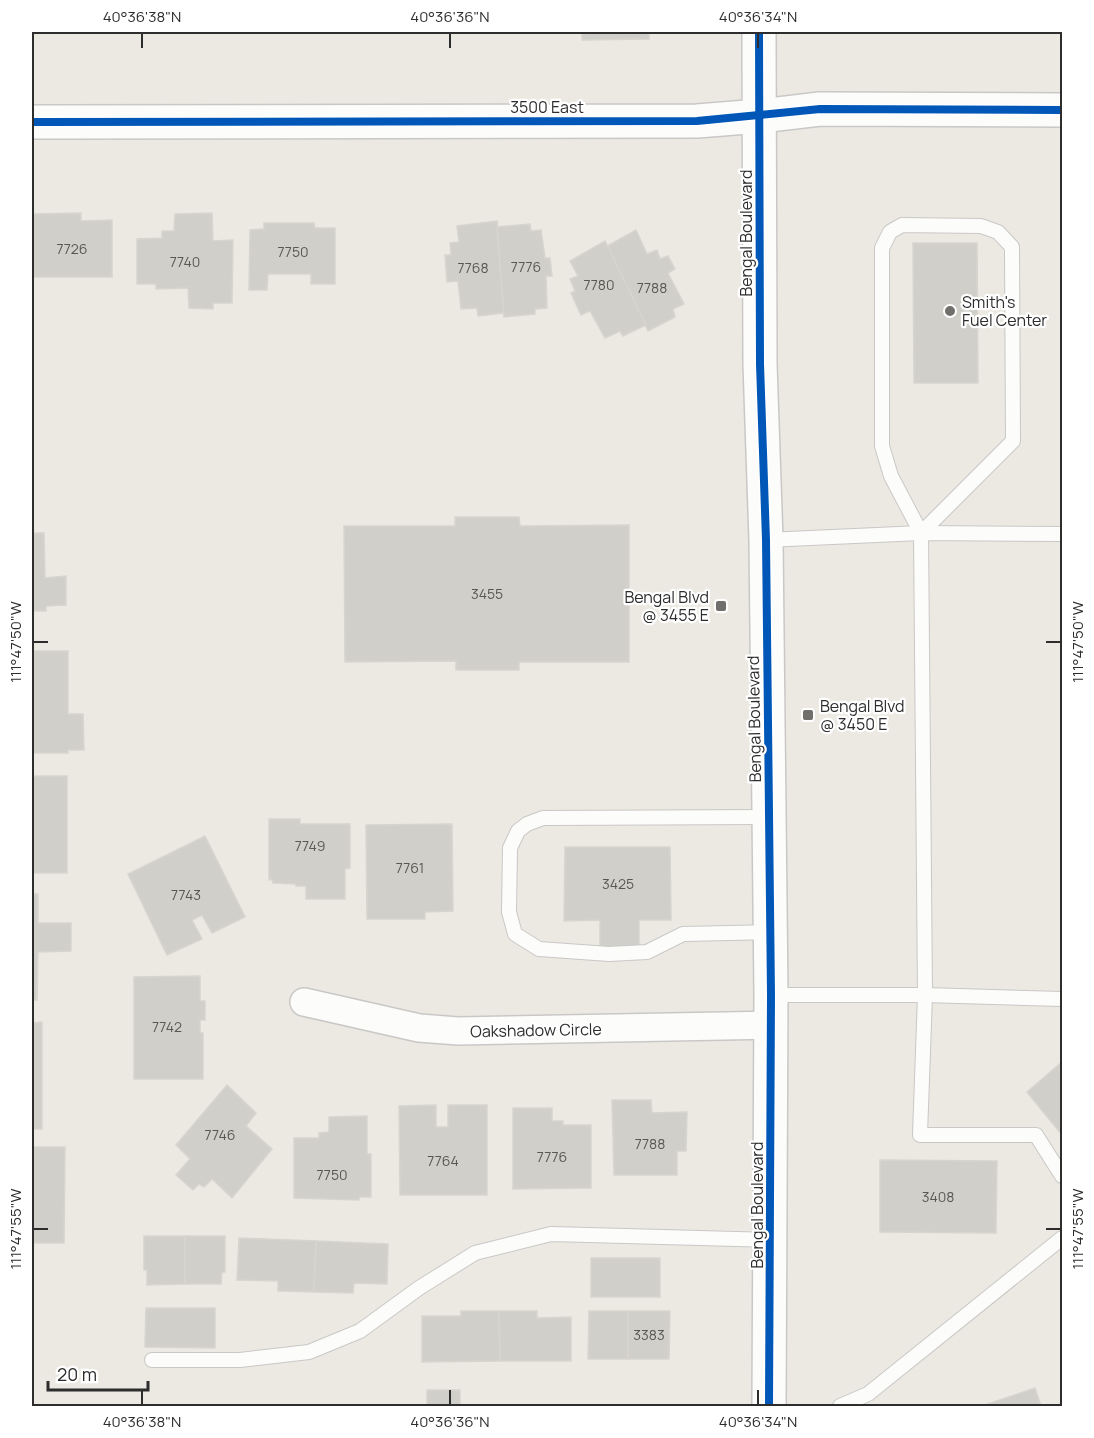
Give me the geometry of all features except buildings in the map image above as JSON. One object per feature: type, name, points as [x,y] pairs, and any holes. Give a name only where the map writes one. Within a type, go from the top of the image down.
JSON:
[{"type":"main road","name":"Bengal Boulevard","points":[[759,32],[760,411],[766,540],[771,1010],[768,1407]]},
{"type":"main road","name":"3500 East","points":[[32,122],[697,121],[820,109],[1062,110]]},
{"type":"street","name":"Oakshadow Circle","points":[[304,1002],[418,1028],[458,1031],[771,1010]]},
{"type":"lane","points":[[921,533],[1013,441],[1012,247],[998,232],[981,226],[902,225],[890,232],[882,248],[882,446],[891,476],[921,533],[925,995],[920,1135],[1036,1135],[1062,1176]]},
{"type":"lane","points":[[766,540],[921,533],[1062,534]]},
{"type":"lane","points":[[768,817],[543,818],[527,824],[518,831],[510,848],[509,912],[514,934],[539,949],[551,950],[609,954],[647,952],[683,934],[770,932]]},
{"type":"lane","points":[[771,1010],[925,995],[1062,999]]},
{"type":"lane","points":[[152,1360],[240,1360],[309,1352],[360,1331],[419,1288],[475,1253],[551,1234],[770,1240]]},
{"type":"lane","points":[[840,1407],[868,1394],[1062,1238]]},
{"type":"cycle path","points":[[759,32],[760,364],[766,540],[771,995],[769,1406]]},
{"type":"cycle path","points":[[32,122],[697,121],[820,109],[1062,110]]},
{"type":"place","name":"Smith's Fuel Center","points":[[950,311]]},
{"type":"place","name":"Bengal Blvd @ 3455 E","points":[[721,606]]},
{"type":"place","name":"Bengal Blvd @ 3450 E","points":[[808,715]]}]
